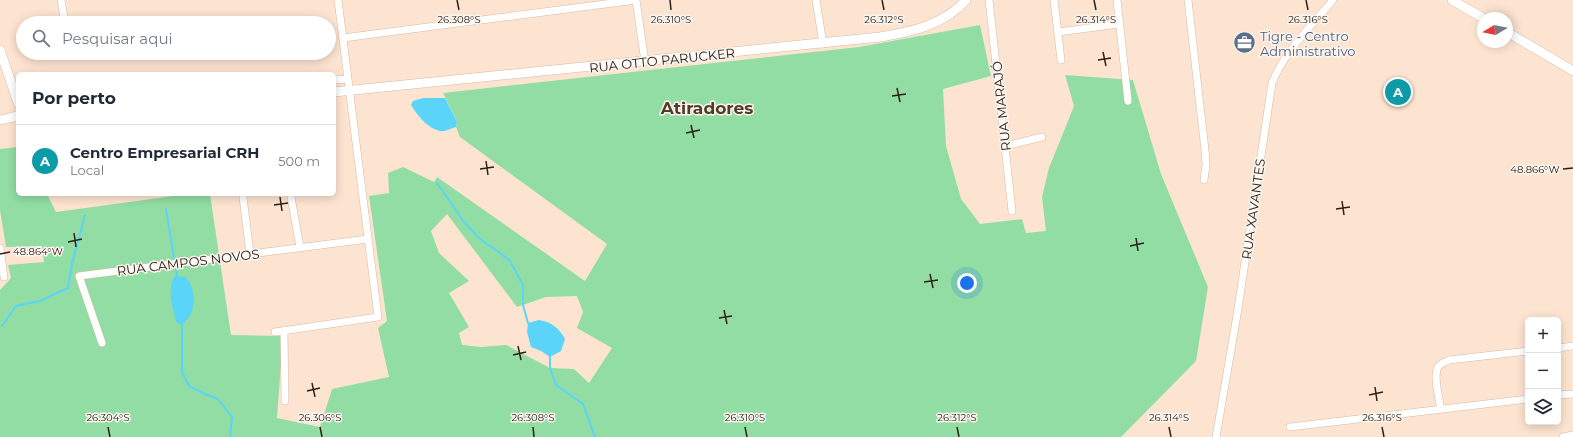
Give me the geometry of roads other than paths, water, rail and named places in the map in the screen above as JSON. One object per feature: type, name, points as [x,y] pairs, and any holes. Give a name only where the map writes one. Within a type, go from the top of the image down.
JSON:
[{"type":"main road","name":"RUA OTTO PARUCKER","points":[[336,92],[645,62],[880,37],[918,29],[945,17],[966,0]]},
{"type":"main road","points":[[1452,0],[1477,15]]},
{"type":"main road","points":[[1513,35],[1573,70]]},
{"type":"main road","points":[[0,50],[16,97]]},
{"type":"main road","points":[[0,120],[16,116]]},
{"type":"street","points":[[61,0],[64,16]]},
{"type":"street","points":[[275,332],[378,317],[338,0]]},
{"type":"street","points":[[343,38],[636,0],[645,62]]},
{"type":"street","points":[[816,0],[823,44]]},
{"type":"street","name":"RUA MARAJÓ","points":[[989,0],[1012,211]]},
{"type":"street","points":[[1054,0],[1061,60]]},
{"type":"street","points":[[1117,0],[1128,101]]},
{"type":"street","points":[[1188,0],[1205,150],[1206,164],[1204,180]]},
{"type":"street","name":"RUA XAVANTES","points":[[1216,437],[1237,315],[1272,83],[1278,68],[1333,0]]},
{"type":"street","points":[[1058,32],[1119,24]]},
{"type":"street","points":[[336,80],[348,79]]},
{"type":"street","points":[[1005,146],[1042,137]]},
{"type":"street","points":[[243,197],[250,254]]},
{"type":"street","points":[[291,197],[300,247]]},
{"type":"street","name":"RUA CAMPOS NOVOS","points":[[102,344],[79,276],[368,238]]},
{"type":"street","points":[[0,248],[4,277]]},
{"type":"street","points":[[284,330],[285,401]]},
{"type":"street","points":[[1561,348],[1573,346]]},
{"type":"street","points":[[1441,409],[1436,373],[1439,367],[1449,360],[1525,351]]},
{"type":"street","points":[[1561,395],[1573,394]]},
{"type":"street","points":[[1290,427],[1525,399]]},
{"type":"street","points":[[1563,437],[1573,435]]},
{"type":"water","points":[[423,98],[445,98],[457,122],[456,127],[440,131],[427,124],[411,105],[413,101]]},
{"type":"water","points":[[174,277],[186,277],[190,283],[194,296],[193,308],[187,320],[182,325],[176,322],[171,300],[172,282]]},
{"type":"water","points":[[539,320],[548,322],[555,326],[565,339],[561,351],[550,357],[531,347],[527,332],[528,323]]},
{"type":"waterway","points":[[437,183],[464,222],[480,239],[510,261],[523,285],[523,305],[528,323]]},
{"type":"waterway","points":[[166,209],[174,258]]},
{"type":"waterway","points":[[2,326],[16,306],[40,301],[68,288],[72,264],[85,215]]},
{"type":"waterway","points":[[176,269],[177,276]]},
{"type":"waterway","points":[[182,325],[182,372],[189,386],[218,399],[232,417],[230,437]]},
{"type":"waterway","points":[[550,357],[550,368],[556,385],[583,404],[595,437]]},
{"type":"place","name":"Tigre - Centro Administrativo","points":[[1244,43]]},
{"type":"place","name":"Centro Empresarial CRH","points":[[1398,92]]},
{"type":"district","name":"Atiradores","points":[[707,108]]}]
